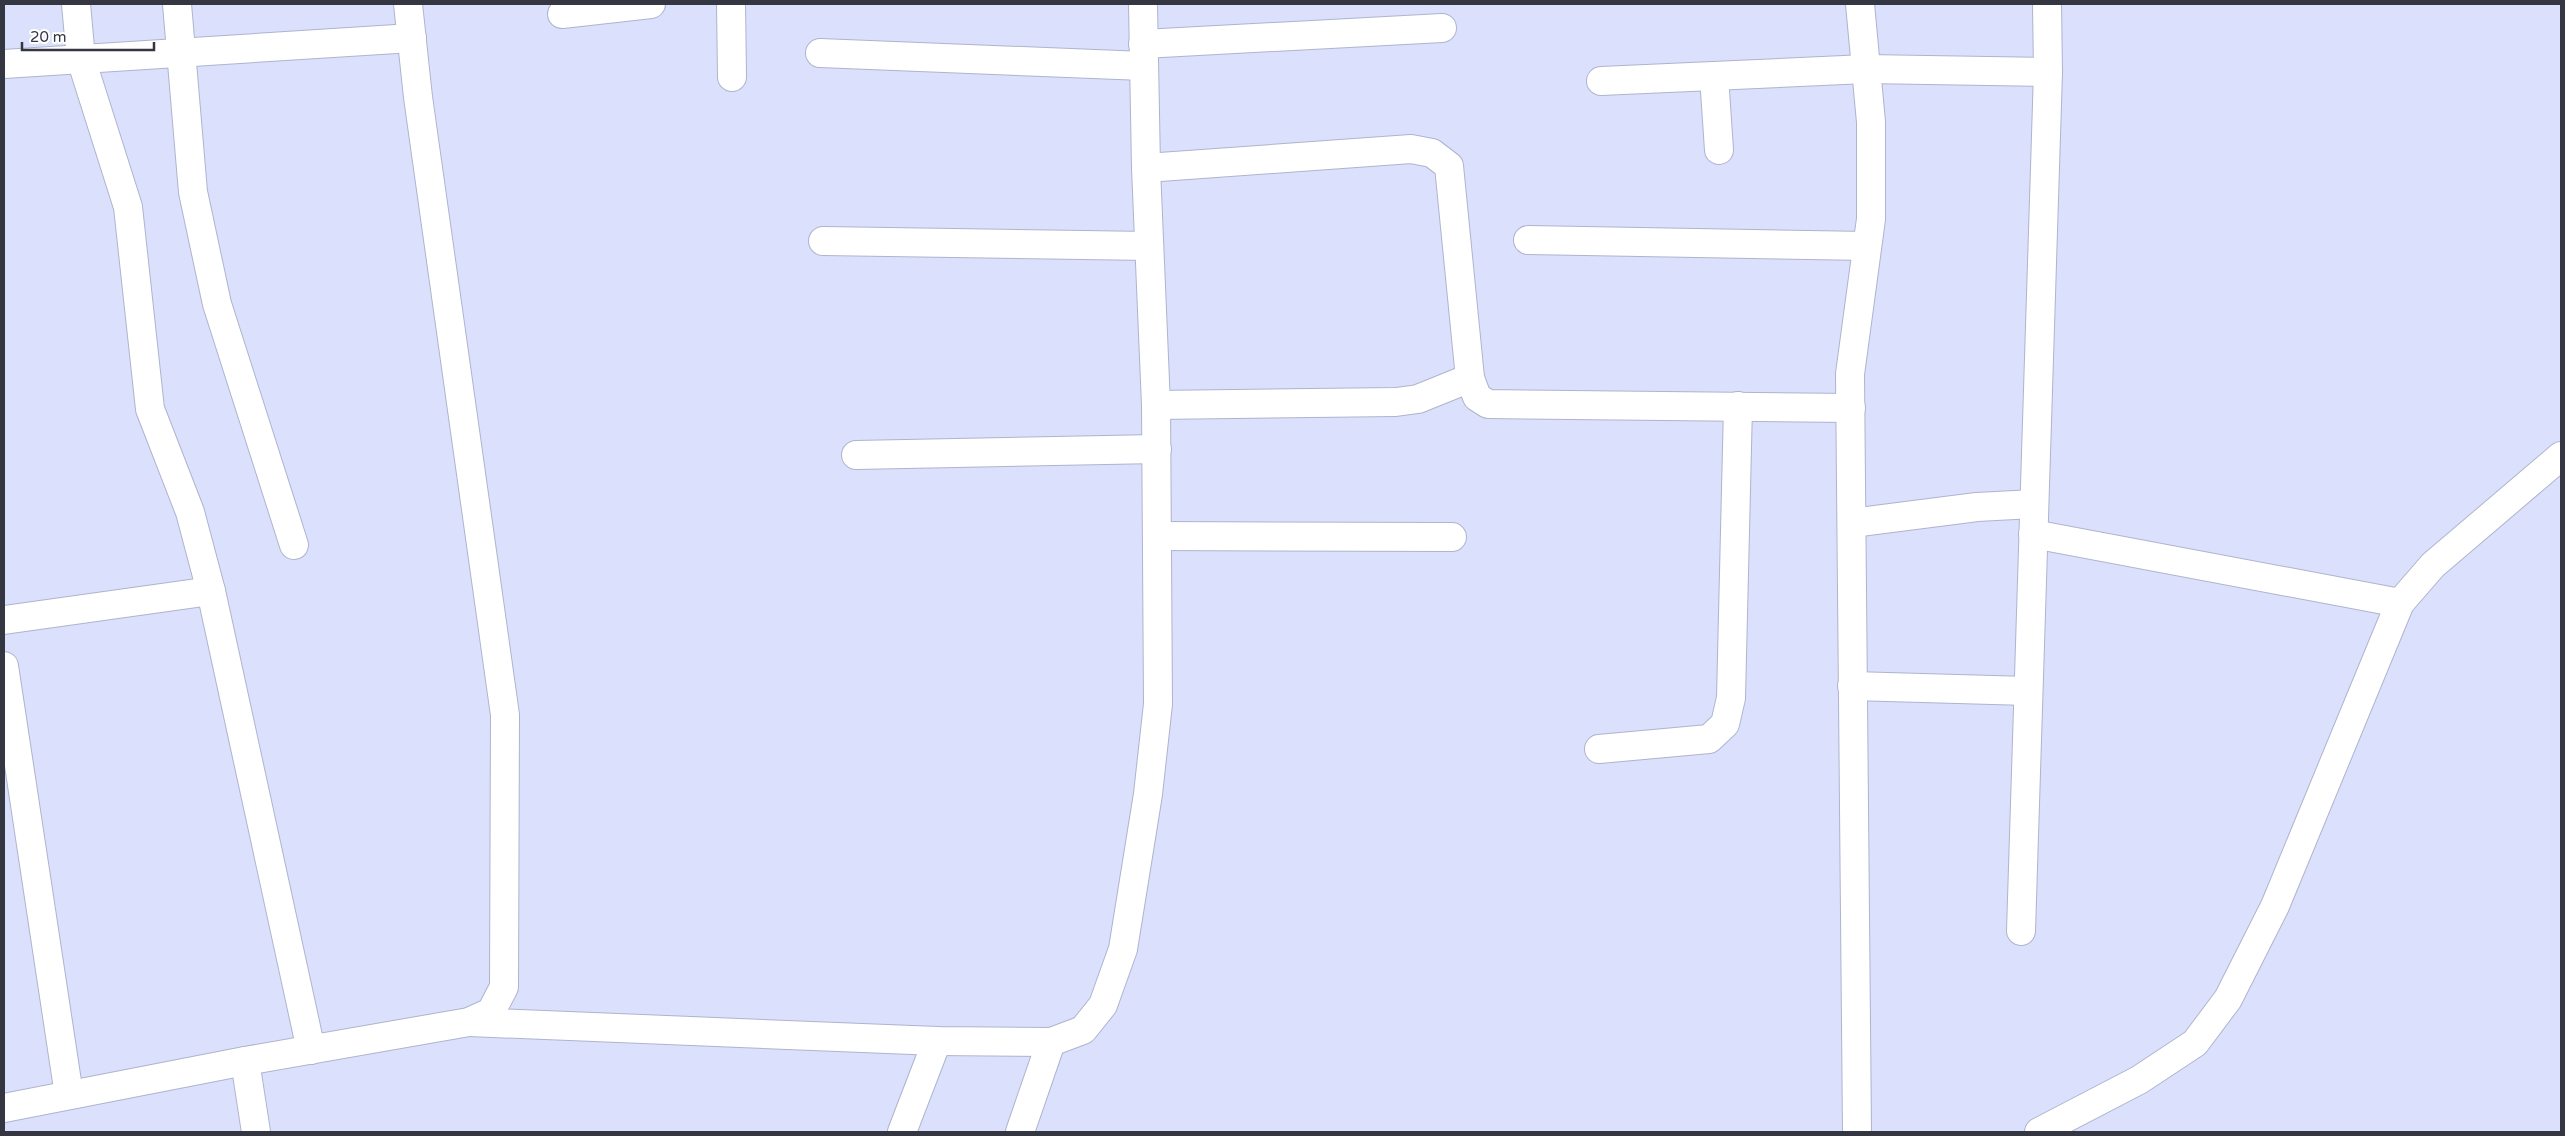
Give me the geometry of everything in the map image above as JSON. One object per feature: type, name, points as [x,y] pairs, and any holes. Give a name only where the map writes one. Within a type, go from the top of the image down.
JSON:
[{"type":"street","points":[[76,4],[81,59],[128,207],[150,409],[190,512],[211,591],[311,1050]]},
{"type":"street","points":[[177,4],[193,192],[217,304],[294,545]]},
{"type":"street","points":[[408,4],[418,97],[505,715],[504,987],[491,1012],[469,1022]]},
{"type":"street","points":[[562,14],[644,4]]},
{"type":"street","points":[[731,4],[732,77]]},
{"type":"street","points":[[4,1108],[245,1061],[469,1022],[937,1041],[1051,1042],[1083,1030],[1103,1005],[1123,949],[1148,794],[1158,704],[1156,405],[1146,168],[1143,4]]},
{"type":"street","points":[[1857,1132],[1850,374],[1871,220],[1871,122],[1860,4]]},
{"type":"street","points":[[2021,931],[2048,72],[2046,4]]},
{"type":"street","points":[[820,53],[1144,55],[1442,28]]},
{"type":"street","points":[[4,64],[412,38]]},
{"type":"street","points":[[1601,81],[1866,69],[2048,72]]},
{"type":"street","points":[[1714,76],[1719,150]]},
{"type":"street","points":[[1146,168],[1411,149],[1432,153],[1449,166],[1470,378],[1477,397],[1488,404],[1851,408]]},
{"type":"street","points":[[823,240],[1149,246]]},
{"type":"street","points":[[1528,240],[1867,246]]},
{"type":"street","points":[[1156,405],[1396,402],[1418,399],[1470,378]]},
{"type":"street","points":[[1599,749],[1709,739],[1725,724],[1731,698],[1738,406]]},
{"type":"street","points":[[856,455],[1156,449]]},
{"type":"street","points":[[2039,1132],[2140,1080],[2195,1043],[2228,999],[2275,906],[2400,603],[2433,565],[2561,456]]},
{"type":"street","points":[[1852,523],[1978,507],[2034,504]]},
{"type":"street","points":[[2033,534],[2400,603]]},
{"type":"street","points":[[1157,536],[1452,537]]},
{"type":"street","points":[[4,620],[211,591]]},
{"type":"street","points":[[4,666],[69,1095]]},
{"type":"street","points":[[1852,686],[2028,691]]},
{"type":"street","points":[[902,1132],[937,1041]]},
{"type":"street","points":[[1020,1132],[1051,1042]]},
{"type":"street","points":[[245,1061],[256,1132]]}]
